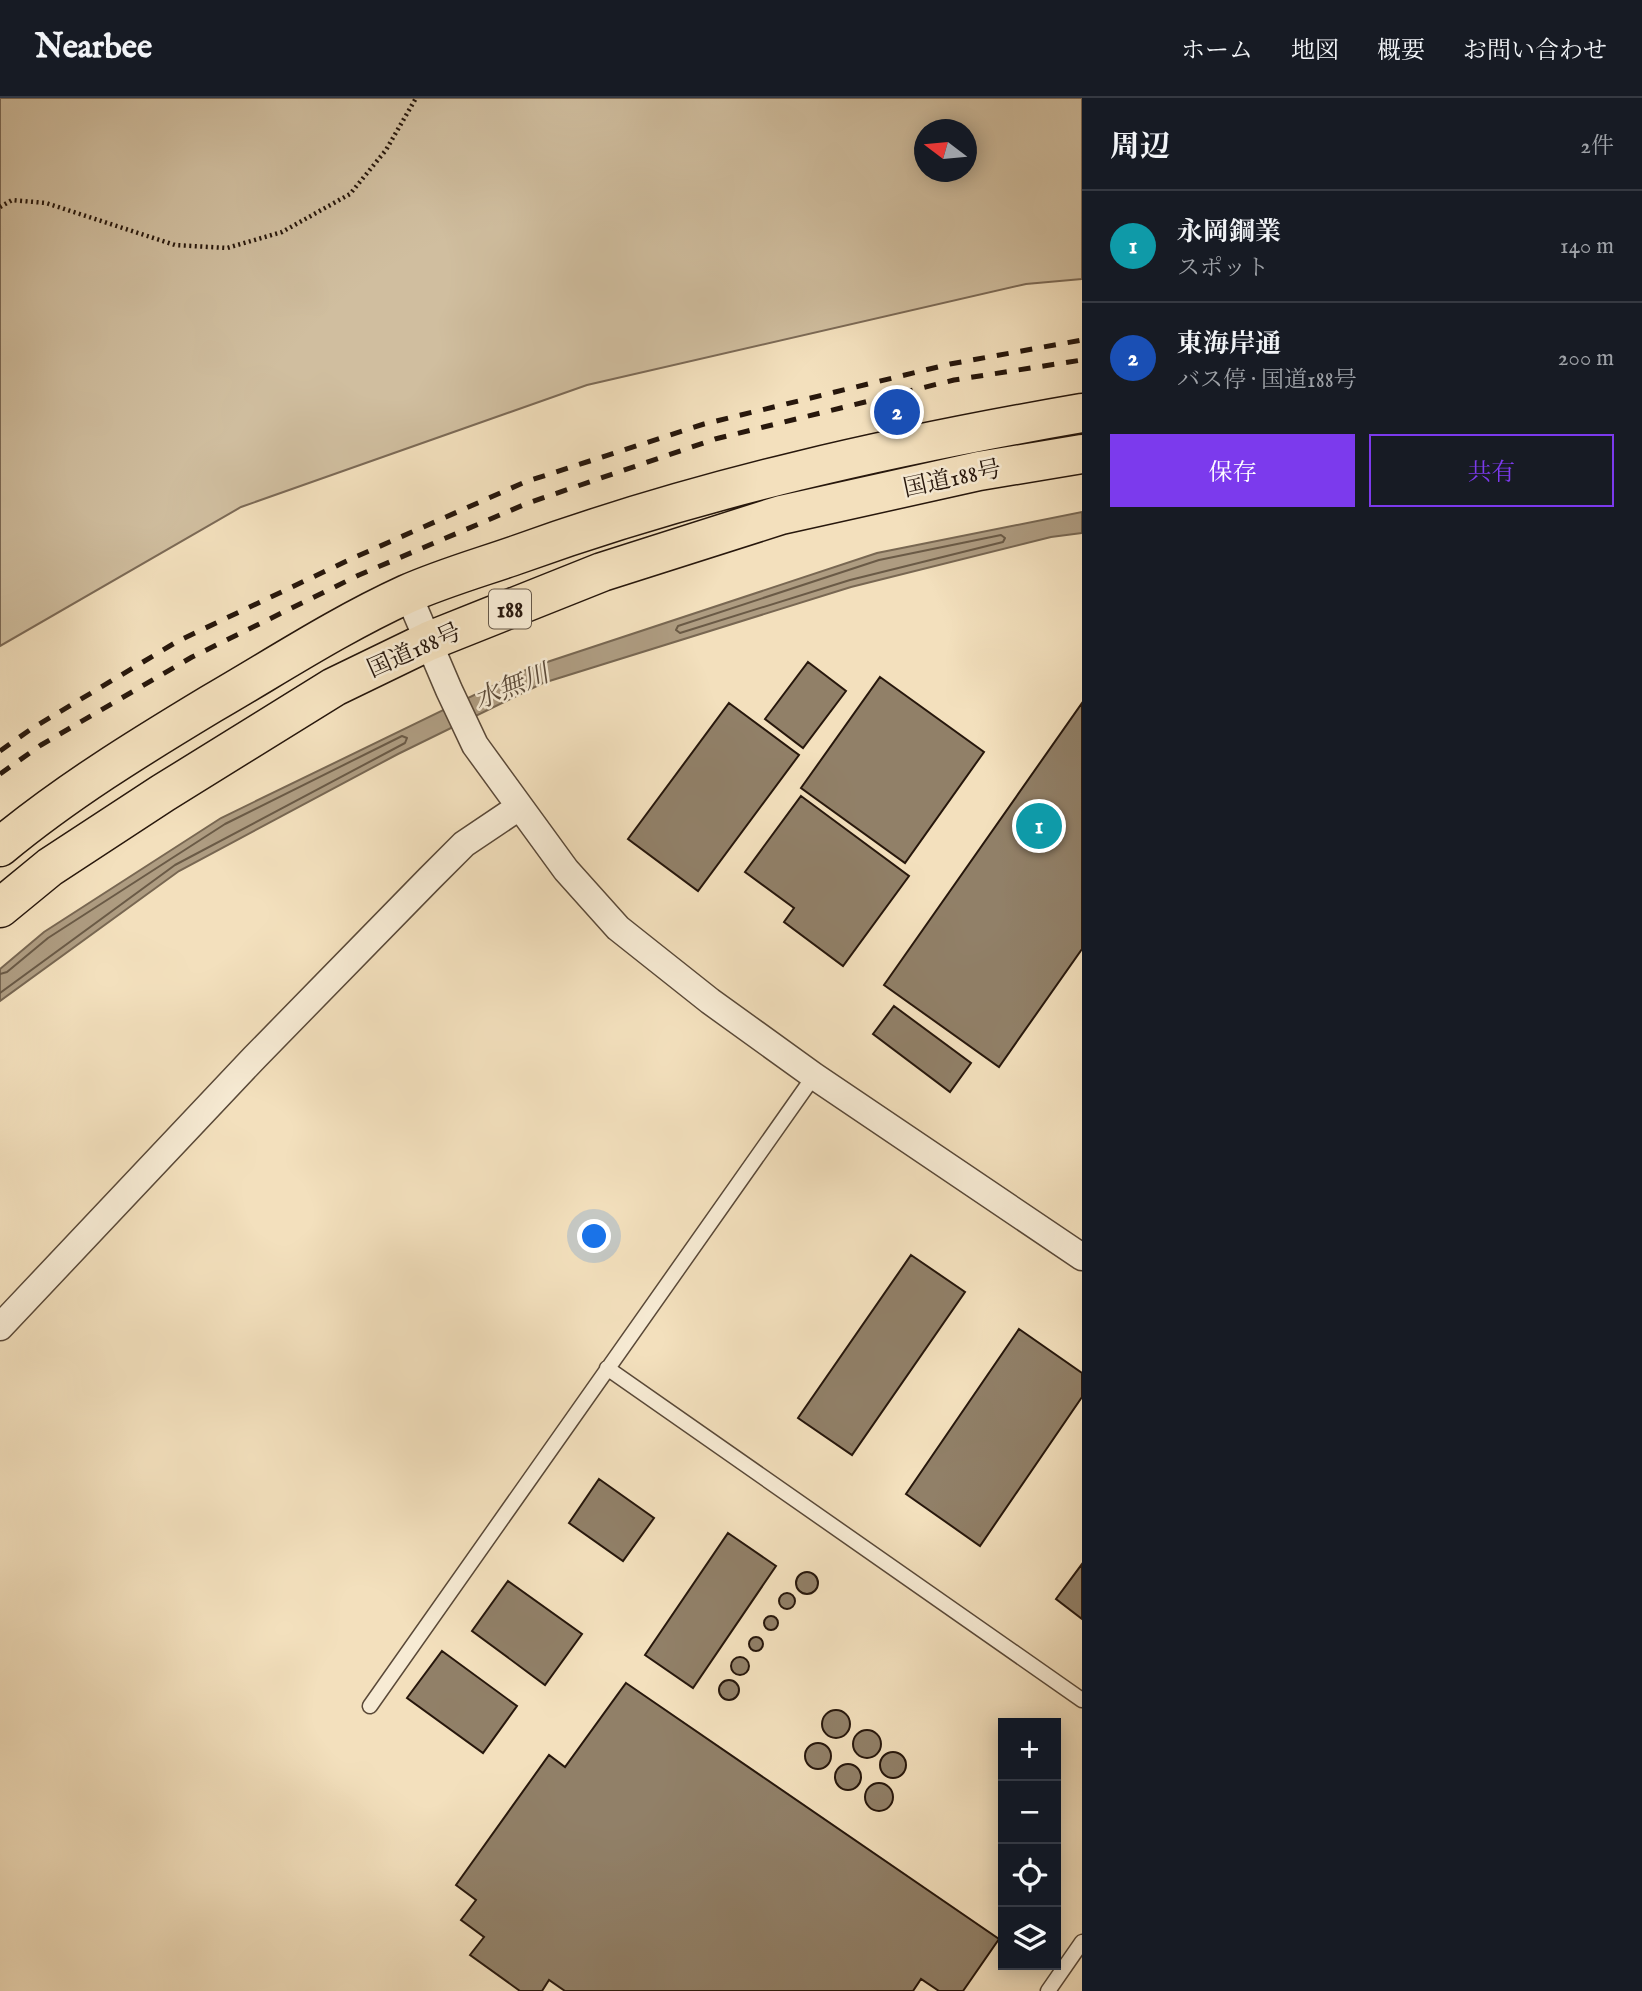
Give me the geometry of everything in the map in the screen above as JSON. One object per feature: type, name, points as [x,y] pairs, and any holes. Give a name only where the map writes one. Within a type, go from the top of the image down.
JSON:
[{"type":"highway","name":"国道188号","points":[[0,847],[133,750],[321,639],[408,594],[585,530],[774,476],[967,433],[1082,413]]},
{"type":"highway","name":"国道188号","points":[[0,908],[50,867],[197,772],[334,687],[429,641],[602,572],[781,515],[979,471],[1082,454]]},
{"type":"street","points":[[408,594],[475,745],[566,870],[618,928],[710,1001],[814,1076],[1082,1257]]},
{"type":"street","points":[[0,1327],[254,1058],[429,879],[464,844],[519,807]]},
{"type":"lane","points":[[370,1706],[814,1076]]},
{"type":"lane","points":[[607,1368],[1082,1700]]},
{"type":"lane","points":[[1048,1991],[1082,1942]]},
{"type":"path","points":[[0,207],[12,200],[46,203],[175,245],[227,248],[282,232],[350,194],[386,150],[416,98]]},
{"type":"shaded area","points":[[0,98],[1082,98],[1082,279],[1026,284],[587,385],[241,507],[0,646]]},
{"type":"water","name":"水無川","points":[[1082,512],[1082,533],[1051,537],[851,587],[543,683],[398,754],[179,871],[0,1001],[0,969],[44,932],[221,818],[532,667],[877,553]]},
{"type":"building","points":[[808,662],[846,691],[803,748],[765,719]]},
{"type":"building","points":[[880,677],[984,752],[905,863],[801,788]]},
{"type":"building","points":[[729,703],[799,755],[698,891],[628,839]]},
{"type":"building","points":[[1082,703],[1082,949],[999,1067],[884,985]]},
{"type":"building","points":[[801,796],[909,876],[843,966],[784,922],[794,908],[745,872]]},
{"type":"building","points":[[894,1006],[971,1063],[950,1092],[873,1034]]},
{"type":"building","points":[[911,1255],[965,1292],[852,1455],[798,1418]]},
{"type":"building","points":[[1019,1329],[1082,1373],[1082,1397],[980,1546],[906,1494]]},
{"type":"building","points":[[599,1479],[654,1518],[623,1561],[569,1523]]},
{"type":"building","points":[[728,1533],[776,1566],[693,1688],[645,1655]]},
{"type":"building","points":[[1082,1564],[1082,1619],[1056,1599]]},
{"type":"building","points":[[807,1572],[815,1575],[818,1583],[815,1591],[807,1594],[799,1591],[796,1583],[799,1575]]},
{"type":"building","points":[[508,1581],[582,1634],[545,1685],[472,1631]]},
{"type":"building","points":[[787,1593],[793,1595],[793,1607],[787,1609],[781,1607],[779,1601],[781,1595]]},
{"type":"building","points":[[768,1616],[774,1616],[778,1623],[774,1630],[768,1630],[764,1626],[764,1620]]},
{"type":"building","points":[[753,1637],[759,1637],[763,1644],[759,1651],[753,1651],[749,1647],[749,1641]]},
{"type":"building","points":[[442,1651],[517,1706],[483,1753],[407,1698]]},
{"type":"building","points":[[740,1657],[746,1660],[749,1666],[746,1672],[740,1675],[734,1672],[731,1666],[734,1660]]},
{"type":"building","points":[[729,1680],[736,1683],[739,1690],[736,1697],[729,1700],[722,1697],[719,1690],[722,1683]]},
{"type":"building","points":[[626,1683],[998,1940],[963,1991],[939,1991],[921,1979],[913,1991],[565,1991],[549,1980],[542,1991],[520,1991],[470,1955],[484,1937],[461,1920],[476,1900],[456,1885],[549,1755],[565,1767]]},
{"type":"building","points":[[836,1710],[846,1714],[850,1724],[846,1734],[836,1738],[826,1734],[822,1724],[826,1714]]},
{"type":"building","points":[[867,1730],[877,1734],[881,1744],[877,1754],[867,1758],[857,1754],[853,1744],[857,1734]]},
{"type":"building","points":[[818,1743],[827,1747],[831,1756],[827,1765],[818,1769],[809,1765],[805,1756],[809,1747]]},
{"type":"building","points":[[893,1752],[902,1756],[906,1765],[902,1774],[893,1778],[884,1774],[880,1765],[884,1756]]},
{"type":"building","points":[[848,1764],[857,1768],[861,1777],[857,1786],[848,1790],[839,1786],[835,1777],[839,1768]]},
{"type":"building","points":[[879,1783],[889,1787],[893,1797],[889,1807],[879,1811],[869,1807],[865,1797],[869,1787]]},
{"type":"railway","points":[[0,751],[31,729],[178,641],[351,559],[525,482],[704,424],[950,364],[1082,340]]},
{"type":"railway","points":[[0,774],[41,745],[192,657],[359,575],[528,503],[715,439],[954,380],[1082,360]]},
{"type":"place","name":"東海岸通","points":[[897,412]]},
{"type":"place","name":"永岡鋼業","points":[[1039,826]]}]
